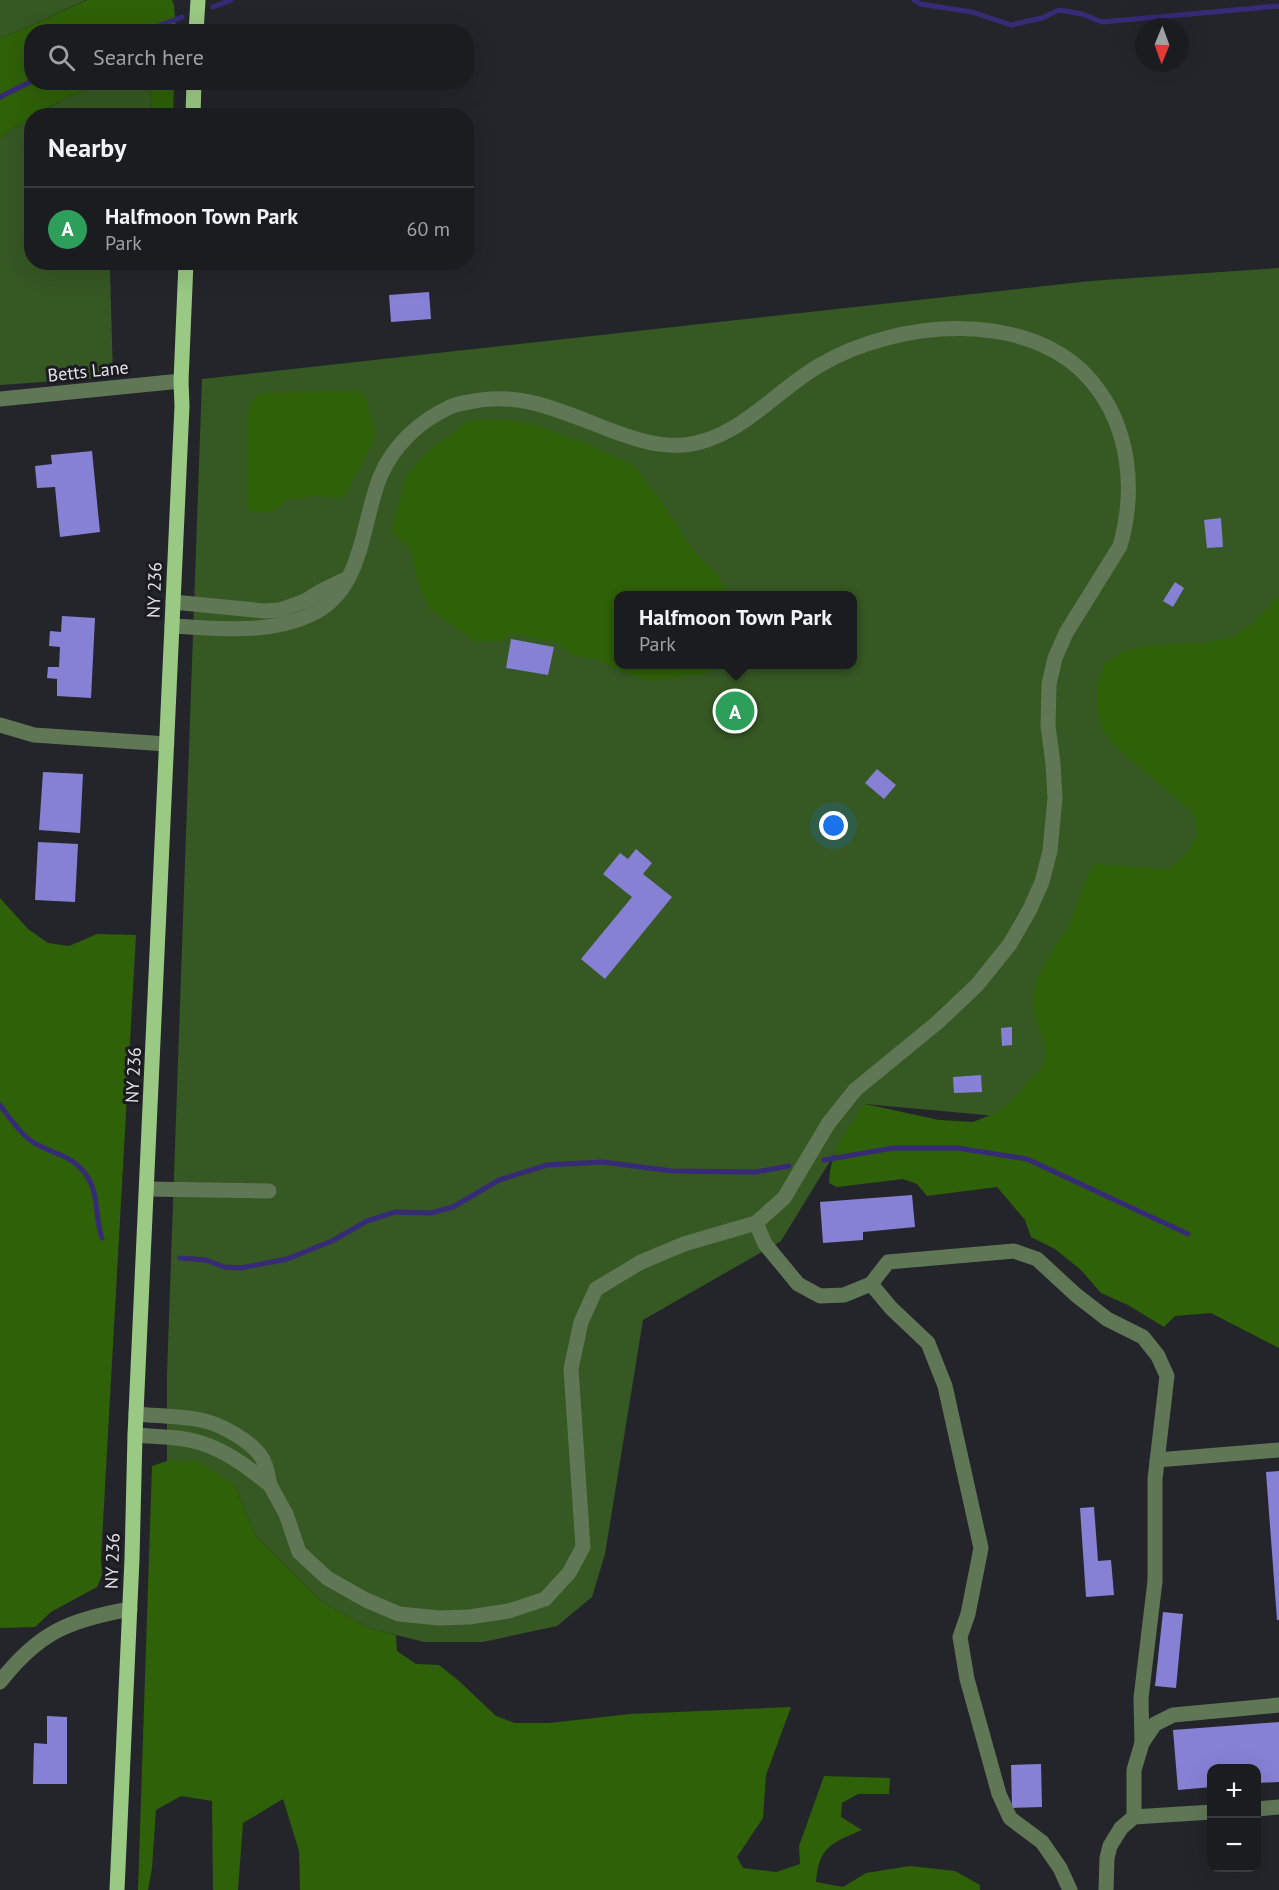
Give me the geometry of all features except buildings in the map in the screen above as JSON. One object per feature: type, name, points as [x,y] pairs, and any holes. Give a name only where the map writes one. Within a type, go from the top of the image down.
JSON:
[{"type":"main road","points":[[196,24],[198,0]]},
{"type":"main road","points":[[193,108],[194,90]]},
{"type":"main road","name":"NY 236","points":[[117,1890],[130,1610],[135,1435],[182,406],[186,270]]},
{"type":"street","points":[[136,1414],[202,1420],[228,1431],[247,1443],[262,1458],[270,1485],[286,1514],[299,1552],[327,1578],[366,1600],[399,1614],[439,1618],[469,1617],[509,1611],[545,1599],[569,1573],[583,1546],[571,1369],[581,1322],[596,1289],[641,1262],[684,1244],[756,1222],[784,1198],[828,1124],[855,1090],[938,1022],[977,985],[1010,944],[1030,909],[1042,882],[1050,852],[1053,828],[1053,763],[1048,726],[1049,684],[1055,658],[1066,633],[1120,546],[1124,531],[1128,469],[1117,422],[1106,401],[1078,367],[1054,351],[1028,339],[971,328],[907,334],[864,344],[823,363],[731,429],[717,438],[701,442],[667,446],[650,444],[541,404],[513,398],[485,398],[452,405],[426,420],[407,436],[390,456],[379,479],[362,546],[344,588],[313,615],[285,624],[250,629],[172,626]]},
{"type":"street","name":"Betts Lane","points":[[0,399],[181,381]]},
{"type":"street","points":[[173,602],[265,611],[280,610],[305,601],[348,578]]},
{"type":"street","points":[[0,725],[34,735],[166,744]]},
{"type":"street","points":[[147,1189],[269,1191]]},
{"type":"street","points":[[756,1222],[765,1244],[798,1284],[820,1296],[844,1294],[871,1284],[888,1262],[1014,1251],[1037,1258],[1084,1301],[1107,1318],[1143,1337],[1158,1356],[1167,1376],[1155,1479],[1155,1581],[1141,1698],[1142,1743],[1134,1770],[1134,1817]]},
{"type":"street","points":[[871,1284],[891,1308],[928,1342],[945,1386],[981,1548],[968,1614],[960,1637],[967,1679],[999,1794],[1010,1818],[1042,1842],[1060,1868],[1070,1890]]},
{"type":"street","points":[[135,1435],[200,1442],[225,1453],[251,1469],[270,1485]]},
{"type":"street","points":[[1157,1460],[1279,1450]]},
{"type":"street","points":[[0,1682],[31,1649],[48,1635],[66,1625],[97,1615],[130,1610]]},
{"type":"street","points":[[1142,1743],[1155,1724],[1173,1715],[1279,1705]]},
{"type":"street","points":[[1261,1809],[1279,1807]]},
{"type":"street","points":[[1107,1890],[1107,1858],[1110,1846],[1121,1828],[1134,1817],[1207,1812]]},
{"type":"green space","points":[[0,0],[86,0],[35,24],[24,24],[24,29],[0,38]]},
{"type":"green space","points":[[87,0],[172,0],[175,24],[35,24]]},
{"type":"green space","points":[[24,29],[24,90],[86,90],[48,108],[24,108],[24,122],[0,139],[0,38]]},
{"type":"green space","points":[[86,90],[150,90],[152,108],[49,108],[63,99]]},
{"type":"green space","points":[[150,90],[174,90],[173,108],[152,108]]},
{"type":"green space","points":[[24,122],[24,270],[110,270],[113,377],[0,385],[0,139]]},
{"type":"green space","points":[[1279,268],[1279,1081],[1007,1117],[865,1104],[781,1241],[643,1320],[605,1554],[592,1597],[557,1626],[483,1642],[424,1642],[369,1628],[321,1601],[255,1535],[235,1485],[167,1461],[167,1374],[202,379],[1090,281]]},
{"type":"green space","points":[[352,391],[365,394],[375,429],[374,441],[343,498],[312,496],[287,500],[272,513],[248,510],[247,414],[255,396],[266,393]]},
{"type":"green space","points":[[471,420],[506,420],[536,425],[583,442],[633,465],[657,495],[693,550],[719,577],[726,591],[614,591],[614,668],[597,659],[574,656],[555,642],[510,633],[502,641],[476,642],[431,610],[420,588],[410,549],[391,532],[406,477],[429,450]]},
{"type":"green space","points":[[1279,596],[1279,1348],[1211,1313],[1175,1316],[1164,1327],[1128,1305],[1101,1293],[1081,1270],[1055,1249],[1031,1237],[1025,1220],[997,1187],[927,1196],[917,1184],[903,1179],[837,1187],[829,1183],[836,1150],[865,1104],[939,1120],[973,1122],[993,1114],[1008,1104],[1044,1065],[1046,1049],[1033,1008],[1035,981],[1059,939],[1068,928],[1088,874],[1095,864],[1168,869],[1182,859],[1198,835],[1194,814],[1115,746],[1103,731],[1098,713],[1097,685],[1104,665],[1122,652],[1149,645],[1204,643],[1233,637],[1253,623]]},
{"type":"green space","points":[[617,669],[718,669],[703,674],[651,681]]},
{"type":"green space","points":[[0,898],[28,929],[48,943],[69,946],[97,934],[136,935],[101,1558],[102,1575],[97,1587],[51,1612],[35,1627],[0,1628]]},
{"type":"green space","points":[[167,1461],[198,1461],[235,1485],[255,1535],[321,1601],[369,1628],[396,1635],[397,1651],[416,1664],[439,1665],[496,1716],[515,1723],[549,1723],[630,1714],[791,1707],[766,1775],[763,1818],[737,1857],[743,1868],[776,1872],[800,1864],[799,1846],[824,1776],[890,1778],[889,1794],[858,1794],[842,1803],[841,1817],[862,1830],[829,1847],[820,1861],[816,1882],[843,1887],[866,1873],[910,1866],[955,1871],[980,1885],[980,1890],[300,1890],[299,1851],[283,1799],[243,1823],[238,1890],[213,1890],[212,1801],[181,1796],[156,1810],[148,1890],[138,1890],[152,1466]]},
{"type":"waterway","points":[[213,7],[231,0]]},
{"type":"waterway","points":[[914,0],[920,4],[972,12],[1011,25],[1042,18],[1059,10],[1082,14],[1102,22],[1279,6]]},
{"type":"waterway","points":[[163,24],[182,17]]},
{"type":"waterway","points":[[0,97],[24,85]]},
{"type":"waterway","points":[[0,1105],[30,1140],[67,1158],[81,1168],[91,1183],[102,1238]]},
{"type":"waterway","points":[[824,1160],[893,1148],[957,1148],[1027,1159],[1188,1234]]},
{"type":"waterway","points":[[180,1258],[206,1260],[224,1267],[241,1268],[287,1259],[332,1241],[367,1221],[395,1212],[431,1213],[453,1207],[499,1180],[547,1165],[603,1162],[672,1171],[756,1172],[789,1166]]},
{"type":"place","name":"Halfmoon Town Park","points":[[735,711]]}]
